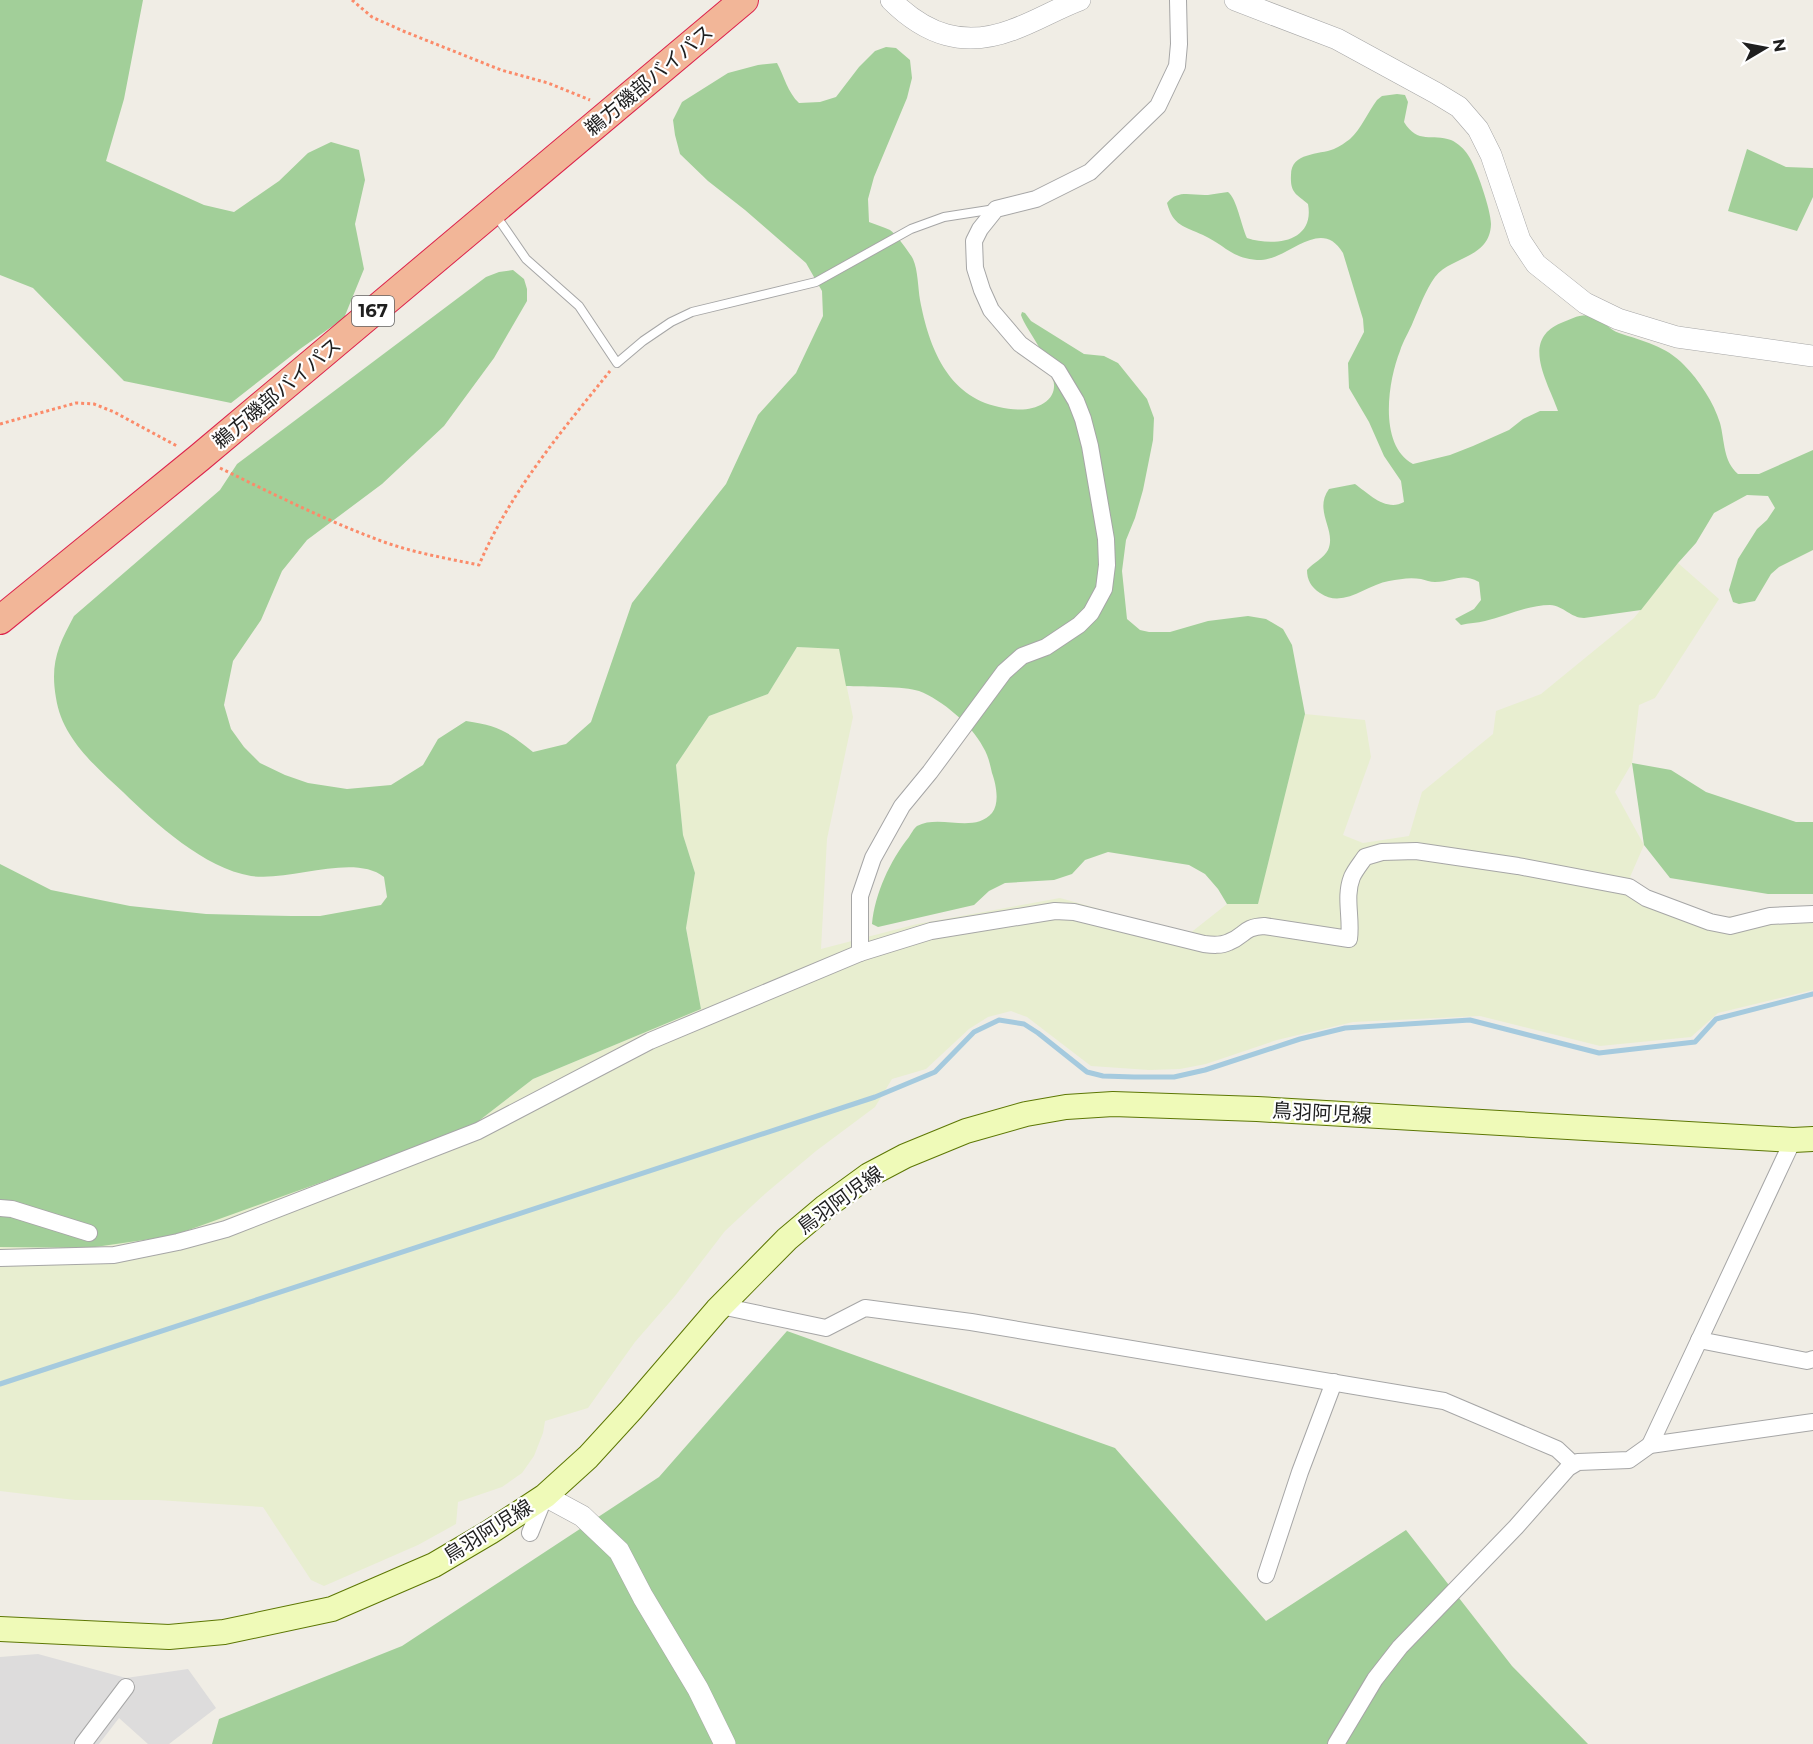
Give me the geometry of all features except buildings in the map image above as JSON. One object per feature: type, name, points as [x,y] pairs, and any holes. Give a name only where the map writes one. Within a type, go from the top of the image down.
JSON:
[{"type":"highway","name":"鵜方磯部バイパス","points":[[0,620],[199,458],[744,0]]},
{"type":"main road","name":"鳥羽阿児線","points":[[0,1629],[169,1637],[224,1632],[332,1610],[434,1565],[545,1496],[588,1457],[721,1306],[787,1239],[825,1207],[869,1175],[905,1156],[966,1131],[1026,1114],[1066,1107],[1113,1104],[1257,1109],[1803,1139]]},
{"type":"street","points":[[891,0],[908,16],[934,31],[959,38],[988,38],[1013,30],[1080,0]]},
{"type":"street","points":[[860,953],[860,896],[873,858],[902,806],[1004,672],[1022,656],[1046,647],[1079,625],[1091,613],[1104,589],[1107,565],[1106,539],[1090,446],[1076,401],[1058,371],[1020,344],[991,310],[981,290],[975,268],[974,241],[980,229],[996,209],[1036,199],[1090,172],[1158,106],[1176,66],[1179,44],[1178,0]]},
{"type":"street","points":[[1235,0],[1337,39],[1436,93],[1458,108],[1478,129],[1491,154],[1520,240],[1536,264],[1585,303],[1617,319],[1677,337],[1813,356]]},
{"type":"street","points":[[0,1258],[114,1255],[178,1242],[226,1228],[478,1131],[650,1041],[860,953],[931,931],[1055,911],[1074,912],[1216,945],[1230,942],[1251,927],[1264,926],[1349,939],[1351,929],[1347,898],[1352,877],[1365,857],[1382,852],[1416,851],[1518,866],[1629,887],[1657,902],[1710,922],[1730,926],[1770,916],[1813,914]]},
{"type":"street","points":[[1650,1445],[1699,1340],[1803,1139]]},
{"type":"street","points":[[0,1208],[12,1209],[89,1233]]},
{"type":"street","points":[[721,1306],[826,1328],[865,1308],[971,1322],[1444,1401],[1557,1449],[1574,1464]]},
{"type":"street","points":[[1699,1340],[1807,1361],[1813,1359]]},
{"type":"street","points":[[1266,1575],[1300,1472],[1334,1382]]},
{"type":"street","points":[[1336,1744],[1375,1679],[1400,1647],[1516,1527],[1568,1468],[1578,1462],[1629,1460],[1650,1445],[1813,1422]]},
{"type":"street","points":[[531,1533],[545,1496],[582,1516],[619,1551],[643,1597],[698,1689],[724,1744]]},
{"type":"street","points":[[83,1744],[126,1688]]},
{"type":"lane","points":[[493,211],[526,259],[579,306],[617,363],[643,341],[671,322],[692,312],[816,282],[911,229],[944,217],[996,209]]},
{"type":"path","points":[[351,0],[372,16],[403,31],[501,70],[548,83],[588,99],[607,115]]},
{"type":"path","points":[[0,424],[76,403],[94,404],[282,498],[377,540],[479,565],[492,533],[542,455],[617,363]]},
{"type":"shaded area","points":[[38,1654],[126,1678],[188,1669],[216,1708],[169,1744],[148,1744],[119,1718],[99,1744],[0,1744],[0,1657]]},
{"type":"green space","points":[[0,0],[143,0],[124,99],[106,161],[204,205],[234,212],[279,181],[308,153],[331,142],[359,150],[365,180],[355,224],[364,269],[344,318],[231,403],[124,381],[33,288],[0,275]]},
{"type":"green space","points":[[886,47],[896,48],[910,60],[912,78],[907,98],[874,177],[868,199],[869,222],[892,232],[913,259],[924,318],[935,352],[943,367],[966,392],[981,401],[999,407],[1016,409],[1033,408],[1044,403],[1052,395],[1054,385],[1052,373],[1025,324],[1022,312],[1031,321],[1084,354],[1104,356],[1118,363],[1147,399],[1154,418],[1153,440],[1143,490],[1126,540],[1122,571],[1127,619],[1140,630],[1170,632],[1208,621],[1248,616],[1266,619],[1283,629],[1292,645],[1305,714],[1258,904],[1227,904],[1205,874],[1189,865],[1108,852],[1085,860],[1072,874],[1054,880],[1005,883],[989,891],[974,905],[878,927],[872,924],[876,901],[885,878],[896,856],[916,827],[936,822],[976,822],[992,813],[996,804],[996,793],[990,763],[985,750],[972,730],[937,700],[913,689],[846,686],[839,649],[797,647],[768,694],[709,716],[676,765],[683,835],[695,873],[686,928],[701,1009],[533,1079],[467,1130],[172,1236],[88,1248],[0,1247],[0,864],[51,890],[130,906],[206,914],[320,916],[381,905],[387,897],[384,877],[371,870],[339,868],[267,877],[233,871],[199,854],[150,818],[81,750],[65,726],[59,712],[54,686],[55,665],[60,646],[74,616],[220,490],[237,464],[486,277],[513,270],[524,279],[527,301],[494,358],[444,426],[382,484],[307,540],[282,571],[261,620],[233,661],[224,705],[231,729],[260,763],[308,783],[347,789],[391,785],[423,765],[438,739],[466,721],[502,731],[533,752],[566,744],[591,722],[632,603],[726,484],[758,415],[796,373],[823,316],[822,291],[806,263],[708,181],[680,154],[673,120],[682,102],[728,73],[758,65],[777,63],[789,89],[799,103],[820,102],[836,97],[859,67],[875,51]]},
{"type":"green space","points":[[1405,95],[1408,102],[1404,122],[1409,129],[1420,136],[1451,140],[1467,153],[1482,188],[1491,224],[1489,235],[1477,251],[1450,265],[1435,277],[1425,293],[1401,347],[1392,379],[1389,412],[1390,428],[1402,455],[1413,464],[1450,455],[1509,430],[1523,419],[1540,411],[1558,411],[1540,362],[1539,351],[1542,340],[1549,330],[1561,323],[1584,315],[1596,317],[1615,332],[1670,353],[1690,371],[1714,408],[1720,423],[1727,457],[1738,474],[1759,474],[1813,450],[1813,550],[1779,567],[1771,574],[1755,601],[1739,604],[1733,602],[1729,590],[1738,559],[1757,529],[1775,508],[1768,496],[1747,495],[1714,513],[1696,543],[1641,610],[1584,618],[1559,607],[1542,605],[1485,621],[1461,625],[1455,619],[1474,609],[1481,600],[1479,582],[1472,579],[1462,578],[1435,582],[1417,578],[1401,579],[1380,583],[1346,597],[1337,598],[1320,593],[1312,586],[1307,570],[1326,553],[1330,543],[1323,505],[1329,489],[1355,484],[1384,503],[1397,505],[1404,502],[1401,481],[1384,456],[1369,422],[1349,388],[1348,363],[1364,332],[1363,319],[1343,253],[1334,243],[1325,238],[1304,242],[1272,258],[1261,260],[1243,258],[1180,224],[1172,216],[1167,203],[1176,196],[1186,194],[1208,195],[1228,192],[1236,206],[1247,238],[1269,242],[1290,239],[1305,227],[1308,217],[1308,204],[1292,186],[1292,168],[1296,162],[1301,158],[1334,149],[1350,139],[1377,100],[1382,96]]},
{"type":"green space","points":[[1747,149],[1786,167],[1813,168],[1813,197],[1797,231],[1728,211]]},
{"type":"green space","points":[[1678,563],[1719,599],[1655,698],[1639,705],[1632,763],[1615,792],[1644,845],[1630,877],[1647,892],[1721,918],[1774,909],[1813,909],[1813,990],[1718,1013],[1691,1037],[1600,1046],[1480,1016],[1353,1022],[1277,1040],[1206,1064],[1180,1069],[1149,1070],[1091,1066],[1027,1017],[1011,1011],[988,1017],[969,1029],[926,1069],[892,1079],[875,1107],[816,1151],[766,1193],[725,1231],[675,1296],[635,1342],[588,1408],[545,1421],[534,1456],[522,1473],[502,1487],[458,1502],[456,1524],[418,1545],[324,1586],[311,1580],[263,1507],[158,1500],[75,1500],[0,1491],[0,1247],[87,1248],[467,1130],[533,1079],[701,1009],[686,927],[695,873],[683,835],[676,765],[709,716],[768,694],[797,647],[839,649],[853,717],[827,839],[821,949],[917,924],[1060,898],[1189,934],[1227,904],[1258,903],[1305,714],[1365,720],[1371,757],[1343,835],[1363,843],[1409,836],[1422,792],[1493,734],[1496,711],[1541,694],[1634,618]]},
{"type":"green space","points":[[1632,763],[1671,770],[1706,792],[1796,822],[1813,822],[1813,894],[1768,894],[1670,878],[1644,845]]},
{"type":"green space","points":[[787,1331],[1115,1448],[1266,1621],[1406,1530],[1512,1666],[1588,1744],[212,1744],[219,1719],[402,1646],[659,1477]]},
{"type":"waterway","points":[[0,1384],[875,1097],[935,1072],[974,1032],[999,1020],[1024,1024],[1087,1072],[1103,1076],[1174,1077],[1205,1070],[1300,1039],[1345,1028],[1470,1020],[1599,1053],[1695,1042],[1716,1019],[1813,994]]}]
